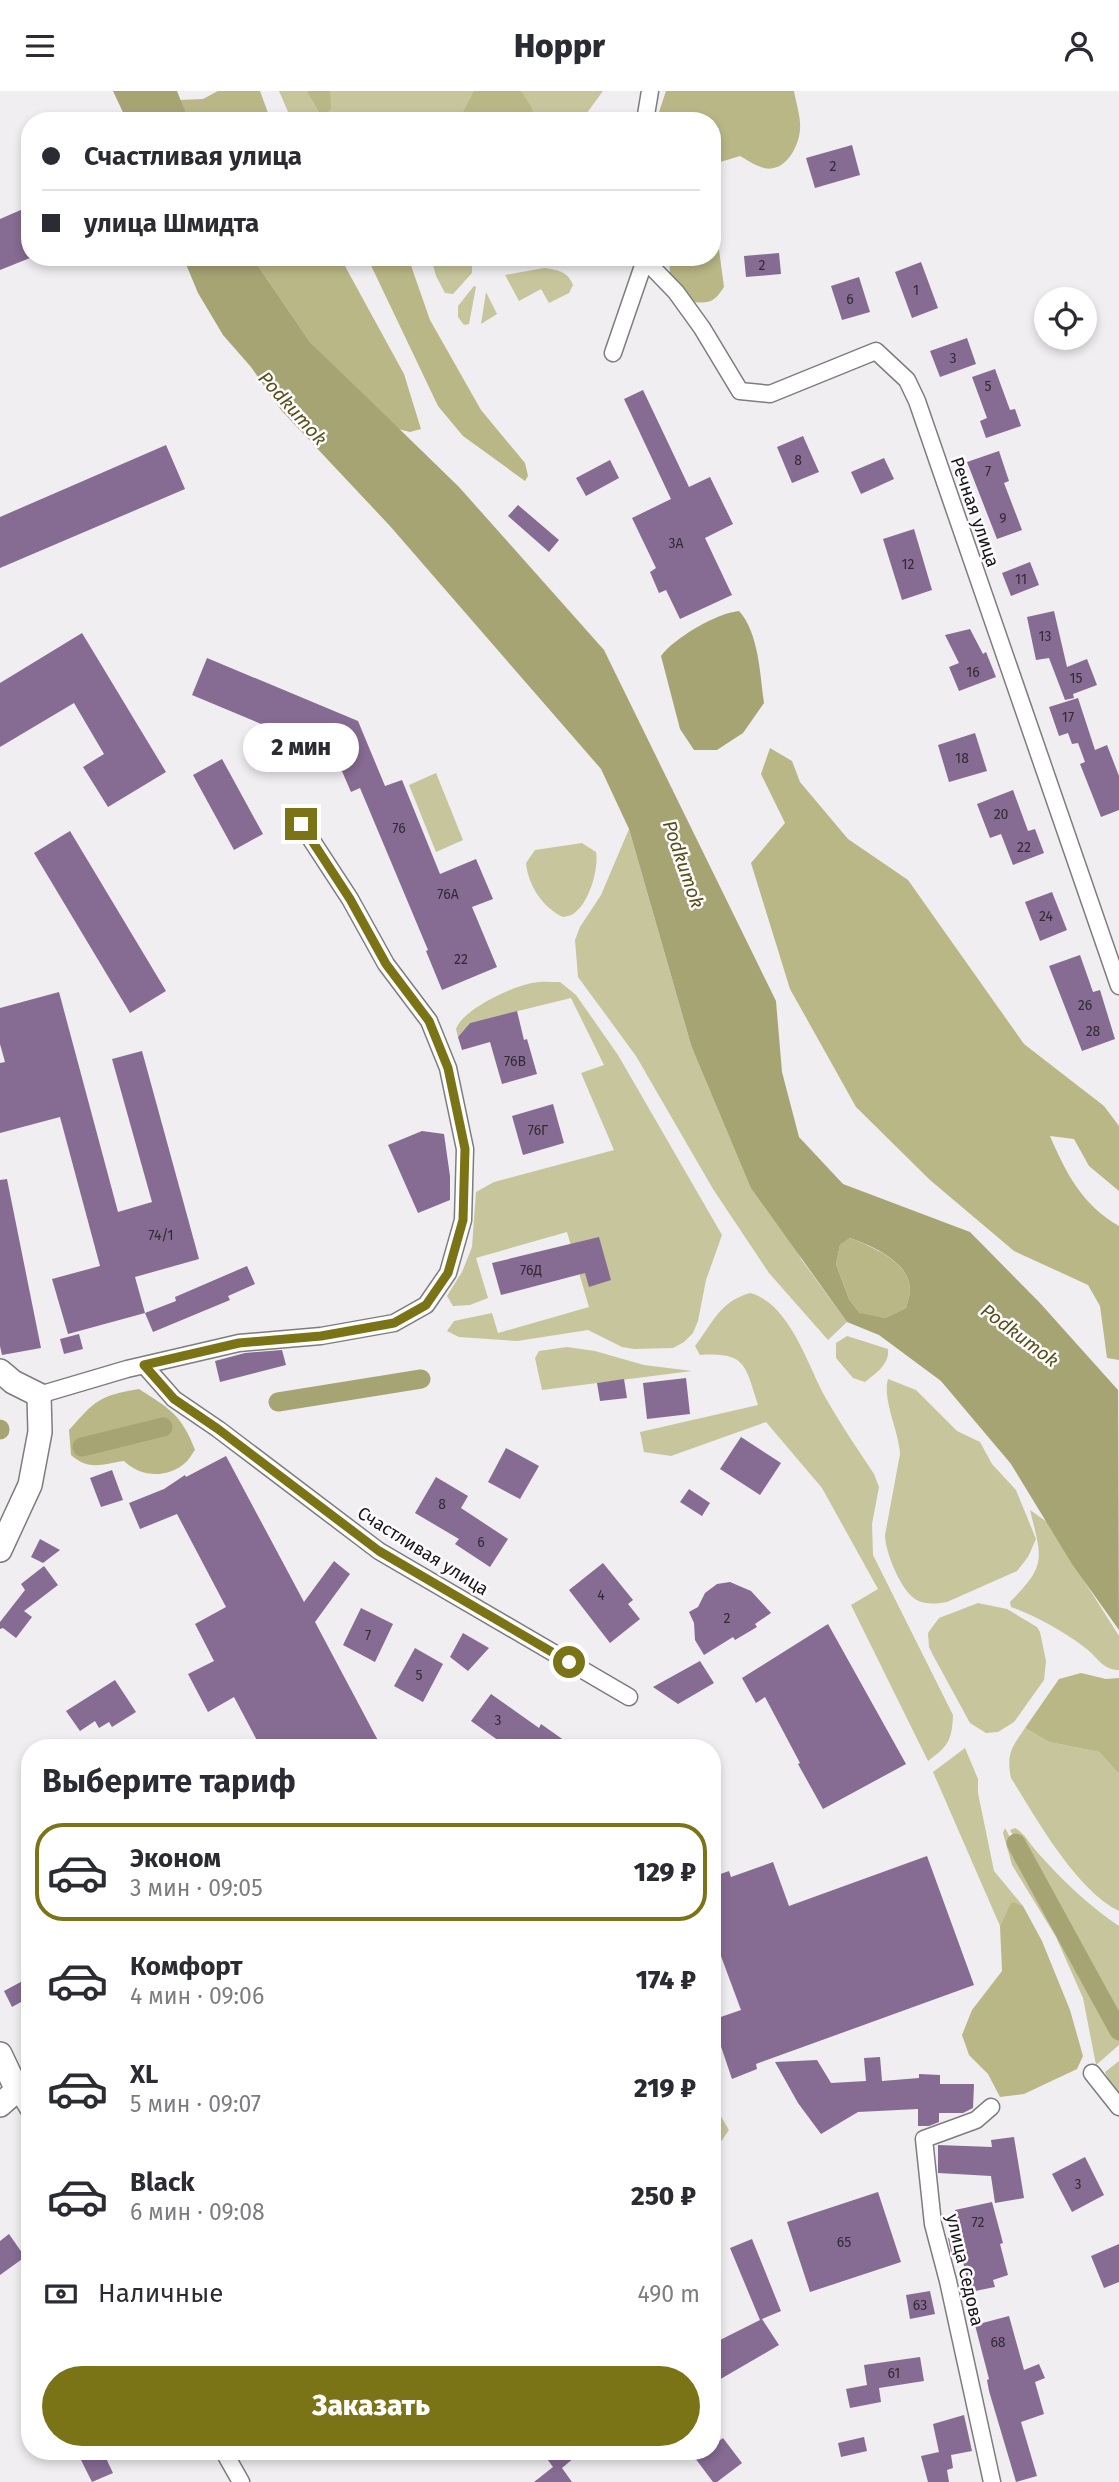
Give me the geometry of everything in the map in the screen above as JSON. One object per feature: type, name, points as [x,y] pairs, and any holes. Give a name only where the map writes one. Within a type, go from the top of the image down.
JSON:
[{"type":"street","points":[[646,112],[650,91]]},
{"type":"street","points":[[612,353],[643,266]]},
{"type":"street","name":"Речная улица","points":[[652,266],[696,319],[740,391],[770,394],[876,351],[907,380],[1119,986]]},
{"type":"street","points":[[0,1371],[13,1382],[39,1395],[144,1365],[239,1343],[321,1336],[394,1323],[426,1305],[448,1273],[463,1220],[465,1149],[448,1068],[429,1021],[386,964],[350,899],[301,824]]},
{"type":"street","name":"Счастливая улица","points":[[144,1365],[174,1399],[218,1429],[379,1551],[629,1697]]},
{"type":"street","points":[[0,1550],[30,1485],[40,1432],[39,1395]]},
{"type":"street","points":[[0,2054],[8,2098]]},
{"type":"street","points":[[1092,2073],[1119,2107]]},
{"type":"street","name":"улица Седова","points":[[991,2107],[976,2120],[924,2139],[933,2224],[992,2482]]},
{"type":"street","points":[[229,2460],[241,2482]]},
{"type":"shaded area","points":[[218,91],[260,91],[268,112],[179,112],[180,100],[203,99]]},
{"type":"shaded area","points":[[279,91],[603,91],[588,112],[288,112]]},
{"type":"shaded area","points":[[307,91],[330,91],[331,109],[319,112]]},
{"type":"shaded area","points":[[474,91],[521,91],[533,112],[463,112]]},
{"type":"shaded area","points":[[666,91],[794,91],[800,124],[799,136],[790,157],[778,167],[764,168],[740,156],[721,162],[721,112],[659,112]]},
{"type":"shaded area","points":[[721,264],[724,287],[712,301],[694,302],[670,273],[670,266]]},
{"type":"shaded area","points":[[258,266],[345,266],[404,374],[421,429],[410,432],[398,429],[310,342]]},
{"type":"shaded area","points":[[371,266],[411,266],[430,320],[481,410],[525,463],[528,476],[525,481],[463,436],[438,406]]},
{"type":"shaded area","points":[[433,266],[472,266],[472,273],[453,294],[445,293]]},
{"type":"shaded area","points":[[544,268],[558,271],[568,277],[573,285],[569,293],[549,303],[541,289],[519,301],[505,275]]},
{"type":"shaded area","points":[[474,286],[476,287],[469,324],[464,325],[458,317],[458,306]]},
{"type":"shaded area","points":[[486,292],[497,314],[481,324]]},
{"type":"shaded area","points":[[770,748],[792,761],[800,782],[848,839],[908,880],[1024,1044],[1104,1106],[1119,1126],[1119,1191],[1089,1166],[1074,1139],[1050,1136],[1062,1163],[1085,1198],[1119,1226],[1119,1360],[1107,1358],[1100,1306],[1088,1285],[1014,1251],[930,1180],[856,1107],[790,989],[751,863],[785,823],[761,774]]},
{"type":"shaded area","points":[[436,773],[463,840],[436,852],[409,785]]},
{"type":"shaded area","points":[[629,829],[691,1045],[801,1259],[847,1322],[828,1340],[769,1273],[713,1189],[636,1056],[578,977],[575,940],[580,927],[601,895]]},
{"type":"shaded area","points":[[582,843],[596,852],[594,876],[579,909],[572,915],[563,917],[549,908],[538,895],[526,863],[535,850]]},
{"type":"shaded area","points":[[560,982],[576,995],[618,1055],[722,1235],[706,1280],[693,1333],[673,1348],[622,1347],[588,1330],[517,1341],[459,1337],[447,1331],[454,1321],[492,1313],[498,1333],[589,1307],[567,1232],[476,1258],[488,1298],[470,1305],[453,1306],[447,1296],[462,1272],[472,1247],[476,1192],[494,1182],[614,1150],[581,1073],[604,1065],[571,998],[470,1023],[458,1037],[456,1029],[460,1021],[489,1000],[532,983]]},
{"type":"shaded area","points":[[850,1238],[889,1257],[904,1272],[910,1291],[906,1308],[885,1318],[861,1314],[849,1299],[836,1264],[840,1245]]},
{"type":"shaded area","points":[[750,1293],[764,1299],[786,1321],[824,1395],[874,1474],[879,1487],[872,1524],[873,1555],[953,1715],[948,1742],[928,1761],[851,1605],[878,1589],[822,1488],[766,1422],[671,1456],[644,1452],[640,1432],[758,1405],[750,1380],[741,1364],[727,1356],[700,1355],[695,1346],[724,1308]]},
{"type":"shaded area","points":[[847,1336],[888,1349],[884,1364],[865,1382],[853,1378],[836,1358],[836,1343]]},
{"type":"shaded area","points":[[567,1347],[595,1351],[644,1365],[692,1371],[542,1390],[535,1358],[539,1351]]},
{"type":"shaded area","points":[[888,1379],[916,1390],[957,1431],[980,1442],[992,1464],[1016,1490],[1036,1539],[1028,1557],[1017,1571],[943,1603],[919,1601],[904,1587],[891,1560],[885,1535],[900,1454],[887,1396]]},
{"type":"shaded area","points":[[139,1389],[166,1407],[185,1428],[195,1450],[186,1462],[170,1472],[154,1474],[138,1470],[124,1461],[90,1465],[71,1455],[69,1430],[86,1412],[106,1397]]},
{"type":"shaded area","points":[[1030,1510],[1047,1522],[1119,1636],[1119,1670],[1108,1668],[1088,1650],[1058,1630],[1011,1607],[1010,1602],[1030,1579],[1038,1561],[1039,1551]]},
{"type":"shaded area","points":[[978,1603],[1007,1609],[1037,1627],[1046,1661],[1044,1680],[1014,1722],[998,1732],[986,1733],[970,1723],[929,1647],[928,1633],[939,1618]]},
{"type":"shaded area","points":[[1081,1673],[1106,1679],[1119,1678],[1119,1774],[1099,1752],[1049,1742],[1025,1728],[1059,1679]]},
{"type":"shaded area","points":[[1025,1728],[1049,1742],[1099,1752],[1119,1774],[1119,1911],[1103,1901],[1072,1870],[1011,1778],[1011,1751]]},
{"type":"shaded area","points":[[965,1748],[978,1779],[978,1793],[994,1871],[1023,1906],[1010,1904],[1000,1926],[933,1772]]},
{"type":"shaded area","points":[[1005,1828],[1119,2036],[1119,2045],[1096,2065],[1083,1998],[1056,1937],[1012,1865],[1003,1833]]},
{"type":"shaded area","points":[[1015,1828],[1076,1892],[1119,1926],[1119,2026],[1010,1830]]},
{"type":"shaded area","points":[[1013,1902],[1023,1906],[1042,1941],[1070,2010],[1083,2056],[1077,2069],[1024,2094],[1000,2097],[988,2074],[969,2055],[962,2035],[972,2010],[1002,1971],[1000,1926]]},
{"type":"shaded area","points":[[1119,2061],[1119,2101],[1105,2072]]},
{"type":"shaded area","points":[[721,2116],[729,2130],[721,2142]]},
{"type":"water","points":[[113,91],[177,91],[185,112],[123,112]]},
{"type":"water","name":"Podkumok","points":[[187,266],[258,266],[310,342],[459,487],[604,650],[776,1001],[782,1072],[799,1137],[843,1184],[970,1232],[1040,1303],[1118,1390],[1119,1630],[1072,1564],[1011,1464],[941,1381],[879,1335],[847,1322],[751,1188],[691,1045],[629,829],[601,769],[390,526],[281,410],[251,367],[223,335],[198,293]],"holes":[[[850,1238],[879,1251],[904,1272],[910,1291],[906,1308],[885,1318],[860,1313],[849,1299],[836,1264],[840,1245]]]},
{"type":"water","points":[[739,611],[755,642],[764,703],[743,733],[717,750],[694,750],[680,729],[661,656],[697,628],[719,616]]},
{"type":"building","points":[[852,145],[860,175],[815,188],[806,158]]},
{"type":"building","points":[[21,210],[21,262],[0,270],[0,219]]},
{"type":"building","points":[[779,253],[781,274],[746,277],[744,256]]},
{"type":"building","points":[[921,262],[938,308],[912,318],[895,272]]},
{"type":"building","points":[[859,277],[870,312],[842,320],[831,286]]},
{"type":"building","points":[[967,338],[976,364],[940,377],[930,351]]},
{"type":"building","points":[[995,369],[1010,410],[1015,409],[1021,426],[986,438],[980,421],[987,418],[972,377]]},
{"type":"building","points":[[643,390],[689,487],[710,477],[733,524],[705,538],[732,595],[680,619],[666,590],[659,593],[650,572],[656,568],[632,518],[671,499],[624,399]]},
{"type":"building","points":[[803,436],[819,472],[792,483],[777,447]]},
{"type":"building","points":[[166,445],[185,489],[0,568],[0,517]]},
{"type":"building","points":[[999,451],[1009,481],[1004,483],[1022,530],[997,539],[967,462]]},
{"type":"building","points":[[884,458],[894,479],[861,494],[851,472]]},
{"type":"building","points":[[610,460],[619,478],[586,496],[576,478]]},
{"type":"building","points":[[518,505],[559,540],[549,552],[508,516]]},
{"type":"building","points":[[914,529],[932,590],[902,600],[883,539]]},
{"type":"building","points":[[1030,562],[1039,585],[1011,596],[1002,573]]},
{"type":"building","points":[[1054,611],[1067,667],[1087,659],[1097,685],[1065,700],[1049,658],[1036,660],[1027,617]]},
{"type":"building","points":[[970,629],[983,654],[986,652],[996,677],[959,691],[949,667],[959,663],[945,635]]},
{"type":"building","points":[[82,633],[166,772],[108,807],[83,767],[104,754],[74,703],[0,747],[0,683]]},
{"type":"building","points":[[207,658],[358,721],[385,786],[402,780],[440,874],[476,859],[493,899],[472,907],[497,967],[442,990],[360,788],[351,792],[335,755],[192,695]]},
{"type":"building","points":[[1078,698],[1095,750],[1107,745],[1119,776],[1119,810],[1101,817],[1080,764],[1085,762],[1078,743],[1072,744],[1068,733],[1059,736],[1049,707]]},
{"type":"building","points":[[975,733],[987,771],[949,782],[938,745]]},
{"type":"building","points":[[222,759],[263,834],[234,850],[193,775]]},
{"type":"building","points":[[1013,790],[1028,831],[1035,829],[1044,853],[1013,865],[1001,834],[990,838],[977,804]]},
{"type":"building","points":[[70,831],[166,991],[130,1013],[34,853]]},
{"type":"building","points":[[1052,892],[1067,930],[1040,941],[1025,902]]},
{"type":"building","points":[[1080,955],[1093,992],[1100,990],[1115,1039],[1082,1051],[1049,966]]},
{"type":"building","points":[[59,992],[118,1212],[152,1202],[112,1059],[142,1051],[199,1259],[135,1277],[145,1313],[68,1334],[52,1279],[100,1266],[60,1117],[0,1133],[0,1063],[5,1062],[0,1044],[0,1008]]},
{"type":"building","points":[[517,1011],[524,1040],[527,1039],[537,1074],[502,1084],[490,1042],[462,1050],[458,1037],[470,1023]]},
{"type":"building","points":[[553,1104],[564,1143],[523,1155],[512,1116]]},
{"type":"building","points":[[422,1131],[444,1134],[450,1176],[450,1200],[418,1213],[388,1145]]},
{"type":"building","points":[[7,1179],[41,1348],[2,1355],[0,1180]]},
{"type":"building","points":[[599,1237],[611,1280],[589,1287],[585,1273],[501,1295],[492,1263]]},
{"type":"building","points":[[247,1266],[255,1284],[228,1296],[230,1300],[153,1332],[145,1313]]},
{"type":"building","points":[[79,1334],[83,1349],[64,1354],[60,1339]]},
{"type":"building","points":[[282,1350],[286,1365],[220,1382],[215,1361],[245,1353]]},
{"type":"building","points":[[686,1378],[690,1414],[647,1419],[643,1383]]},
{"type":"building","points":[[624,1379],[627,1398],[600,1401],[597,1383]]},
{"type":"building","points":[[741,1437],[781,1463],[760,1495],[720,1469]]},
{"type":"building","points":[[506,1448],[539,1466],[520,1499],[488,1482]]},
{"type":"building","points":[[226,1456],[304,1602],[334,1561],[350,1574],[315,1622],[377,1739],[256,1739],[234,1697],[208,1712],[188,1674],[214,1661],[195,1624],[226,1607],[177,1514],[140,1529],[129,1503],[164,1489],[185,1475],[186,1477]]},
{"type":"building","points":[[112,1470],[123,1500],[101,1507],[90,1478]]},
{"type":"building","points":[[436,1477],[468,1496],[461,1508],[508,1539],[490,1567],[455,1544],[459,1539],[415,1513]]},
{"type":"building","points":[[689,1489],[710,1503],[702,1516],[680,1502]]},
{"type":"building","points":[[40,1539],[60,1550],[43,1563],[31,1557]]},
{"type":"building","points":[[603,1563],[633,1600],[628,1604],[640,1619],[610,1643],[569,1590]]},
{"type":"building","points":[[44,1566],[58,1585],[24,1611],[32,1617],[16,1638],[3,1628],[0,1629],[0,1622],[25,1590],[21,1584]]},
{"type":"building","points":[[730,1582],[751,1591],[771,1613],[755,1624],[757,1627],[735,1640],[733,1637],[704,1655],[695,1640],[694,1623],[689,1612],[698,1607],[705,1593],[717,1584]]},
{"type":"building","points":[[361,1608],[393,1624],[375,1662],[343,1645]]},
{"type":"building","points":[[828,1624],[906,1764],[823,1809],[765,1697],[756,1703],[742,1678]]},
{"type":"building","points":[[463,1633],[489,1648],[468,1671],[450,1657]]},
{"type":"building","points":[[415,1648],[443,1664],[423,1702],[394,1686]]},
{"type":"building","points":[[700,1661],[714,1683],[678,1704],[653,1687]]},
{"type":"building","points":[[115,1680],[136,1712],[112,1727],[109,1722],[99,1728],[95,1721],[80,1731],[66,1711]]},
{"type":"building","points":[[491,1694],[539,1728],[541,1724],[562,1739],[496,1739],[471,1721]]},
{"type":"building","points":[[927,1856],[974,1985],[756,2064],[757,2069],[732,2079],[721,2047],[721,2017],[741,2010],[721,1956],[721,1874],[729,1871],[731,1877],[773,1862],[789,1906]]},
{"type":"building","points":[[21,1982],[21,2002],[12,2007],[4,1991]]},
{"type":"building","points":[[880,2057],[882,2081],[919,2078],[919,2074],[940,2075],[940,2084],[974,2084],[973,2108],[963,2113],[939,2113],[939,2122],[929,2126],[918,2126],[918,2109],[858,2112],[821,2134],[798,2103],[775,2062],[817,2060],[831,2083],[866,2081],[864,2058]]},
{"type":"building","points":[[1014,2137],[1024,2198],[995,2203],[991,2176],[938,2173],[938,2145],[992,2147],[991,2140]]},
{"type":"building","points":[[1085,2157],[1104,2195],[1072,2212],[1052,2174]]},
{"type":"building","points":[[878,2192],[901,2262],[810,2292],[787,2222]]},
{"type":"building","points":[[992,2202],[1008,2275],[993,2280],[995,2287],[970,2292],[961,2253],[952,2256],[948,2238],[961,2234],[955,2210]]},
{"type":"building","points":[[9,2234],[21,2251],[21,2260],[0,2275],[0,2241]]},
{"type":"building","points":[[752,2239],[781,2311],[762,2319],[779,2345],[721,2379],[721,2340],[760,2320],[730,2248]]},
{"type":"building","points":[[1119,2244],[1119,2282],[1104,2288],[1091,2256]]},
{"type":"building","points":[[930,2291],[935,2314],[910,2319],[906,2295]]},
{"type":"building","points":[[1009,2316],[1024,2370],[1039,2364],[1045,2378],[1035,2382],[1044,2414],[1021,2422],[1037,2476],[1016,2482],[989,2391],[989,2379],[975,2325]]},
{"type":"building","points":[[920,2357],[924,2381],[879,2388],[881,2402],[850,2408],[846,2389],[867,2385],[864,2365]]},
{"type":"building","points":[[964,2415],[972,2451],[951,2455],[953,2468],[947,2470],[949,2482],[928,2482],[921,2456],[939,2452],[933,2424]]},
{"type":"building","points":[[864,2437],[867,2451],[841,2457],[838,2443]]},
{"type":"building","points":[[723,2438],[742,2463],[717,2482],[713,2482],[696,2460],[721,2460]]},
{"type":"building","points":[[81,2460],[107,2460],[113,2473],[92,2482]]},
{"type":"building","points":[[548,2460],[572,2460],[562,2468],[572,2482],[534,2482],[553,2467]]},
{"type":"waterway","points":[[278,1402],[421,1379]]},
{"type":"waterway","points":[[82,1447],[163,1427]]},
{"type":"waterway","points":[[1016,1843],[1119,2031]]},
{"type":"route","points":[[301,824],[350,899],[386,964],[429,1021],[448,1068],[465,1149],[463,1220],[448,1273],[426,1305],[394,1323],[321,1336],[239,1343],[144,1365],[174,1399],[218,1429],[379,1551],[569,1662]]}]
